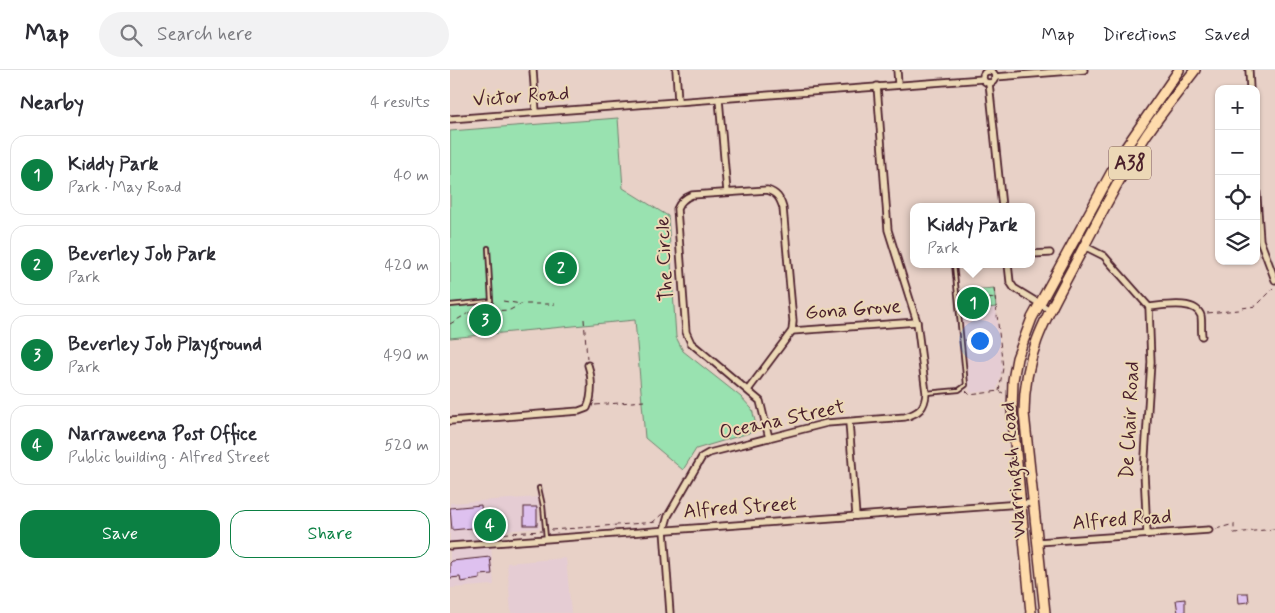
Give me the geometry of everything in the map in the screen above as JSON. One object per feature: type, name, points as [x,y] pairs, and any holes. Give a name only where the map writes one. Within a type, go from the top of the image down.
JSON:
[{"type":"highway","name":"Warringah Road","points":[[1032,613],[1012,410],[1013,380],[1020,345],[1039,304],[1122,153],[1180,70]]},
{"type":"highway","name":"Warringah Road","points":[[1044,613],[1024,413],[1026,384],[1032,351],[1050,310],[1147,134],[1195,70]]},
{"type":"highway","points":[[1074,240],[1084,246]]},
{"type":"street","points":[[533,70],[536,112]]},
{"type":"street","points":[[676,70],[678,101]]},
{"type":"street","points":[[897,70],[898,84]]},
{"type":"street","points":[[989,83],[995,77],[1084,70]]},
{"type":"street","points":[[1249,70],[1250,85]]},
{"type":"street","points":[[989,83],[983,79],[984,74],[989,71],[995,77]]},
{"type":"street","name":"Victor Road","points":[[450,119],[983,79]]},
{"type":"street","points":[[989,83],[1002,203]]},
{"type":"street","points":[[877,86],[888,230],[917,322],[926,393]]},
{"type":"street","points":[[719,99],[727,192]]},
{"type":"street","name":"The Circle","points":[[768,438],[760,401],[691,343],[686,332],[677,210],[685,198],[692,195],[767,190],[775,193],[781,200],[784,208],[793,321],[792,331]]},
{"type":"street","points":[[1259,220],[1260,240],[1275,280]]},
{"type":"street","points":[[1084,246],[1104,256],[1149,307],[1189,305],[1196,308],[1201,315],[1202,336]]},
{"type":"street","points":[[1035,254],[1050,253]]},
{"type":"street","points":[[1008,268],[1010,282],[1014,288],[1050,310]]},
{"type":"street","name":"De Chair Road","points":[[1147,534],[1144,471],[1151,362],[1149,307]]},
{"type":"street","name":"Gona Grove","points":[[792,331],[917,322]]},
{"type":"street","points":[[748,390],[792,331]]},
{"type":"street","points":[[450,422],[579,411],[587,408],[590,403],[591,375],[588,365]]},
{"type":"street","name":"Oceana Street","points":[[664,530],[668,516],[702,457],[710,453],[827,424],[905,417],[917,413],[925,404],[926,393]]},
{"type":"street","points":[[849,422],[856,516]]},
{"type":"street","name":"Alfred Street","points":[[450,546],[1033,503]]},
{"type":"street","points":[[664,530],[670,613]]},
{"type":"street","name":"Alfred Road","points":[[1038,542],[1209,530]]},
{"type":"lane","points":[[450,305],[491,301],[488,248]]},
{"type":"lane","points":[[926,393],[959,390],[966,385],[954,268]]},
{"type":"lane","points":[[539,488],[546,539]]},
{"type":"path","points":[[1206,313],[1239,310],[1256,306],[1275,287]]},
{"type":"path","points":[[994,288],[1003,368],[999,391]]},
{"type":"path","points":[[958,304],[964,298],[979,295],[986,299],[995,298]]},
{"type":"path","points":[[504,301],[521,304],[555,304]]},
{"type":"path","points":[[450,324],[470,312],[510,310],[521,304]]},
{"type":"path","points":[[584,319],[588,365]]},
{"type":"path","points":[[963,388],[970,395],[999,391],[1003,393]]},
{"type":"path","points":[[590,403],[595,405],[644,401]]},
{"type":"path","points":[[652,523],[663,512]]},
{"type":"path","name":"Alfred Street","points":[[496,534],[657,522]]},
{"type":"path","points":[[1220,528],[1234,524],[1234,533],[1274,529]]},
{"type":"shaded area","points":[[996,307],[1002,369],[997,390],[970,393],[962,311]]},
{"type":"shaded area","points":[[538,497],[540,528],[490,532],[494,585],[450,588],[450,503]]},
{"type":"shaded area","points":[[566,558],[571,613],[511,613],[507,563]]},
{"type":"green space","points":[[618,118],[623,188],[668,216],[676,337],[683,351],[741,397],[752,409],[756,425],[749,433],[696,449],[683,470],[645,438],[635,320],[450,338],[450,131]]},
{"type":"green space","points":[[994,288],[996,307],[962,311],[960,291]]},
{"type":"building","points":[[481,505],[483,527],[452,530],[450,508]]},
{"type":"building","points":[[524,507],[537,507],[537,525],[524,525]]},
{"type":"building","points":[[490,557],[492,574],[480,575],[480,579],[461,582],[460,577],[450,578],[450,563],[452,561]]},
{"type":"building","points":[[1238,593],[1248,593],[1249,602],[1239,603]]},
{"type":"building","points":[[1185,599],[1185,613],[1178,613],[1176,600]]},
{"type":"place","name":"Beverley Job Park","points":[[561,268]]},
{"type":"place","name":"Kiddy Park","points":[[973,303]]},
{"type":"place","name":"Beverley Job Playground","points":[[485,320]]},
{"type":"place","name":"Narraweena Post Office","points":[[490,525]]}]
